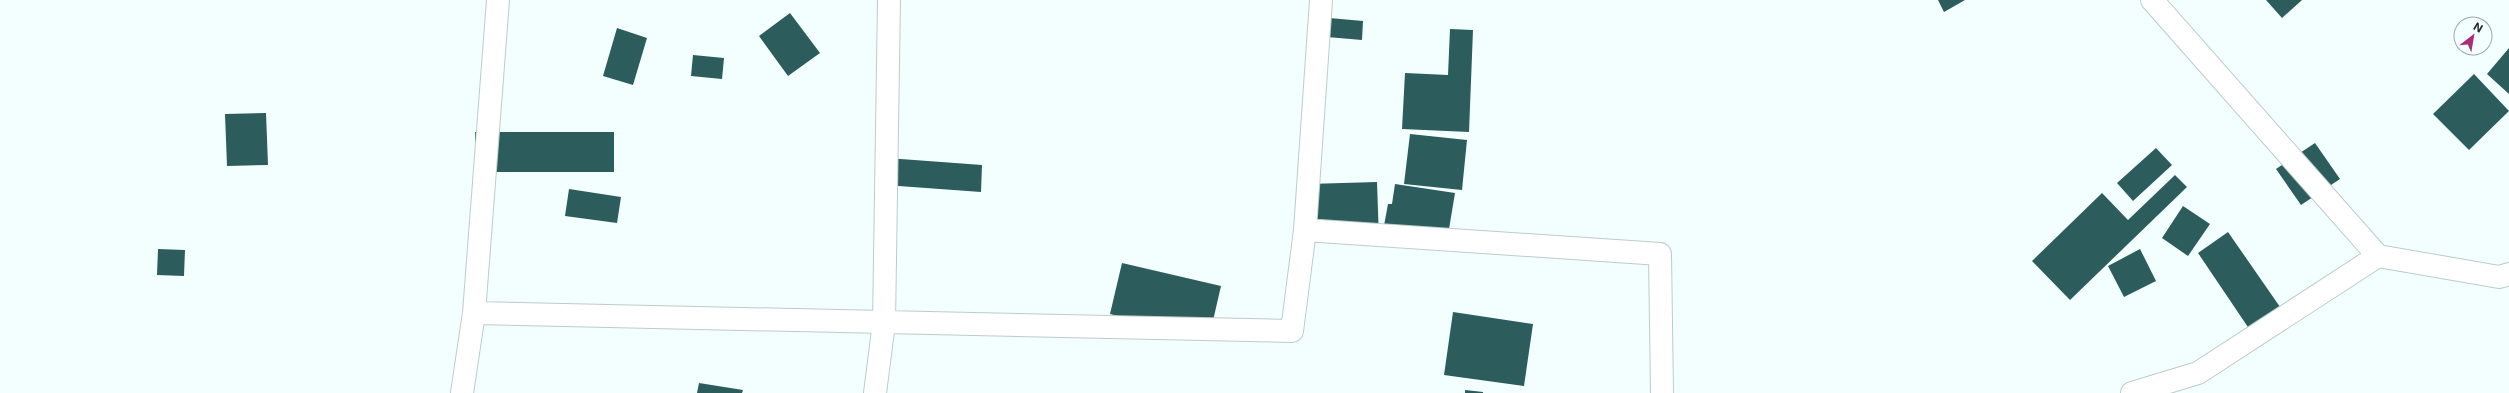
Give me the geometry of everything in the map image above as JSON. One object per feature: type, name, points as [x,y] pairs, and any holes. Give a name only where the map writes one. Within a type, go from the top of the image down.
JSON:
[{"type":"street","points":[[462,393],[474,313],[498,0]]},
{"type":"street","points":[[875,393],[884,323],[889,0]]},
{"type":"street","points":[[474,313],[1292,331],[1305,230],[1321,0]]},
{"type":"street","points":[[2152,0],[2378,256],[2499,277],[2509,274]]},
{"type":"street","points":[[1305,230],[1660,254],[1662,393]]},
{"type":"street","points":[[2132,393],[2198,373],[2378,256]]},
{"type":"building","points":[[1938,0],[1965,0],[1944,12]]},
{"type":"building","points":[[2266,0],[2302,0],[2282,18]]},
{"type":"building","points":[[790,13],[820,53],[788,76],[759,36]]},
{"type":"building","points":[[1329,18],[1363,21],[1362,40],[1327,37]]},
{"type":"building","points":[[617,28],[647,38],[633,85],[603,76]]},
{"type":"building","points":[[1450,29],[1473,30],[1469,132],[1402,129],[1405,73],[1448,75]]},
{"type":"building","points":[[2509,48],[2509,94],[2487,74]]},
{"type":"building","points":[[693,55],[724,58],[722,79],[691,76]]},
{"type":"building","points":[[2474,74],[2509,111],[2469,150],[2433,114]]},
{"type":"building","points":[[266,113],[268,165],[227,166],[225,114]]},
{"type":"building","points":[[475,132],[614,132],[614,172],[475,172]]},
{"type":"building","points":[[1410,134],[1467,140],[1462,190],[1404,184]]},
{"type":"building","points":[[2315,143],[2340,179],[2301,205],[2276,169]]},
{"type":"building","points":[[2156,148],[2172,165],[2133,201],[2117,183]]},
{"type":"building","points":[[887,158],[982,165],[981,192],[885,185]]},
{"type":"building","points":[[2175,175],[2187,187],[2070,300],[2032,261],[2102,193],[2128,220]]},
{"type":"building","points":[[1377,182],[1379,240],[1311,242],[1308,184]]},
{"type":"building","points":[[1395,184],[1455,193],[1447,241],[1383,231],[1388,204],[1392,204]]},
{"type":"building","points":[[569,189],[621,197],[617,223],[565,216]]},
{"type":"building","points":[[2183,206],[2210,224],[2188,256],[2162,238]]},
{"type":"building","points":[[2228,232],[2287,317],[2256,339],[2198,253]]},
{"type":"building","points":[[158,249],[185,250],[184,276],[157,275]]},
{"type":"building","points":[[2140,249],[2156,281],[2124,297],[2108,266]]},
{"type":"building","points":[[1122,263],[1221,286],[1209,338],[1110,314]]},
{"type":"building","points":[[1453,312],[1533,324],[1524,386],[1444,375]]},
{"type":"building","points":[[699,383],[743,390],[742,393],[697,393]]},
{"type":"building","points":[[1465,390],[1483,392],[1483,393],[1465,393]]}]
